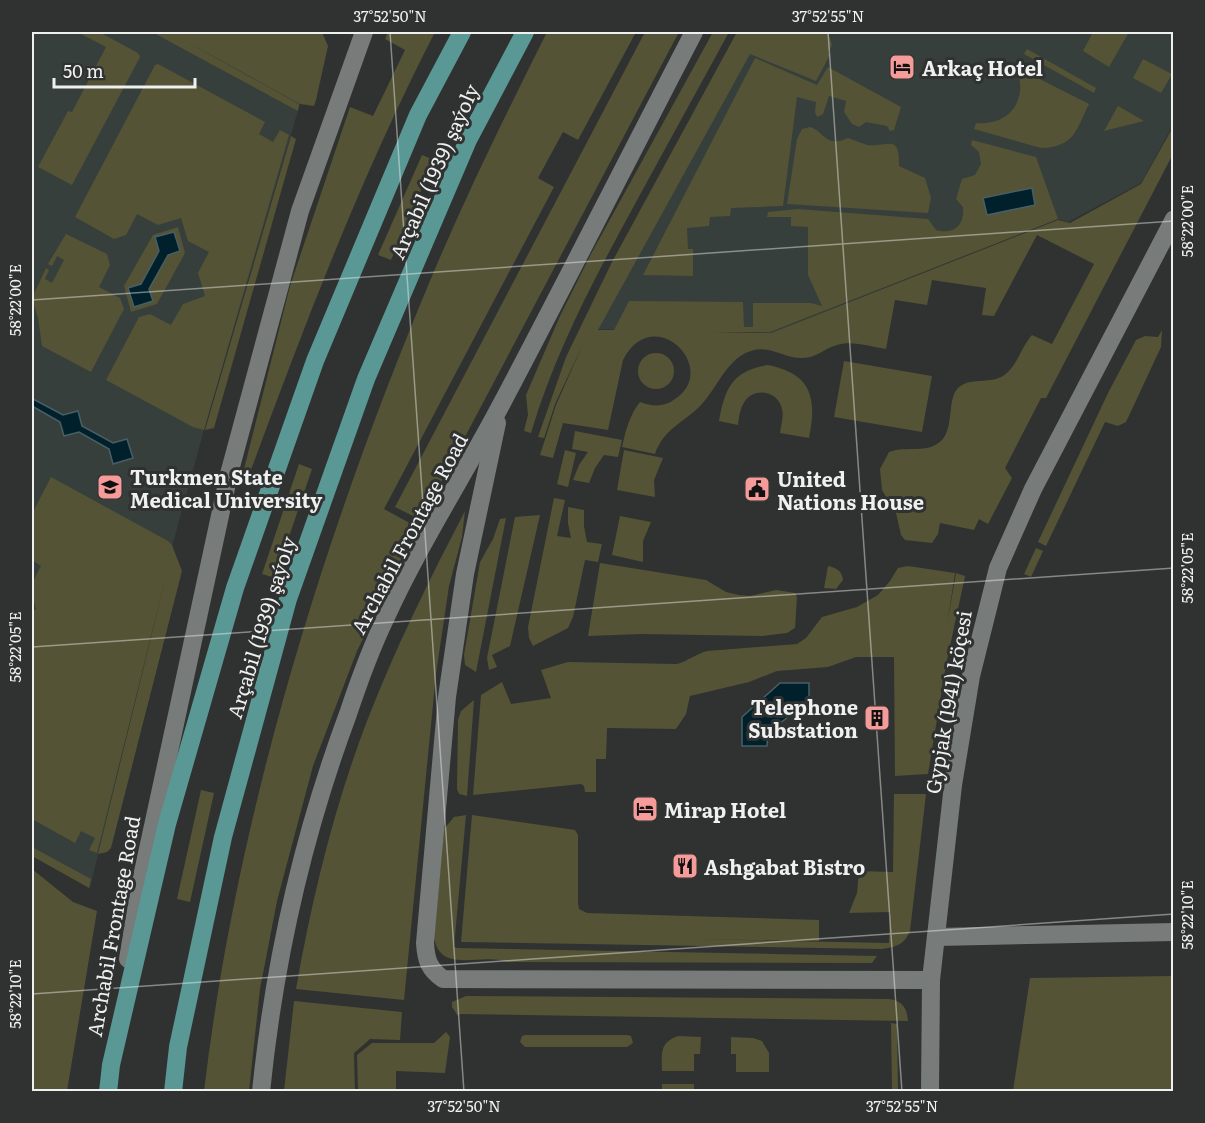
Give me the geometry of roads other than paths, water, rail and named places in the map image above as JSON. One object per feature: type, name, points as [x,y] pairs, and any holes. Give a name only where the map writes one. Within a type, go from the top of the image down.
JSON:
[{"type":"main road","name":"Arçabil (1939) şaýoly","points":[[108,1092],[111,1065],[167,824],[235,588],[315,361],[418,115],[462,32]]},
{"type":"main road","name":"Arçabil (1939) şaýoly","points":[[173,1092],[177,1047],[223,837],[288,599],[371,368],[468,140],[525,32]]},
{"type":"street","name":"Archabil Frontage Road","points":[[111,1065],[140,886],[229,474],[300,211],[364,32]]},
{"type":"street","name":"Archabil Frontage Road","points":[[261,1092],[275,990],[309,830],[328,766],[385,617],[430,530],[501,405],[694,32]]},
{"type":"street","name":"Gypjak (1941) köçesi","points":[[930,1092],[931,980],[961,730],[973,664],[998,568],[1032,489],[1173,219]]},
{"type":"street","points":[[501,405],[465,574],[447,697],[425,944],[426,959],[432,971],[442,979],[931,980]]},
{"type":"street","points":[[937,937],[1173,932]]},
{"type":"water","points":[[1032,188],[1035,205],[987,215],[983,198]]},
{"type":"water","points":[[174,232],[180,251],[168,255],[149,289],[153,301],[134,307],[128,288],[141,284],[159,251],[155,237]]},
{"type":"water","points":[[32,393],[33,399],[63,415],[78,411],[82,426],[113,443],[127,439],[133,458],[113,464],[109,449],[79,432],[64,436],[60,422],[32,406]]},
{"type":"water","points":[[780,683],[809,683],[809,709],[799,709],[768,732],[767,746],[742,746],[742,717]]},
{"type":"place","name":"Arkaç Hotel","points":[[902,67]]},
{"type":"place","name":"Turkmen State Medical University","points":[[110,487]]},
{"type":"place","name":"United Nations House","points":[[757,489]]},
{"type":"place","name":"Telephone Substation","points":[[877,718]]},
{"type":"place","name":"Mirap Hotel","points":[[645,809]]},
{"type":"place","name":"Ashgabat Bistro","points":[[685,866]]}]
